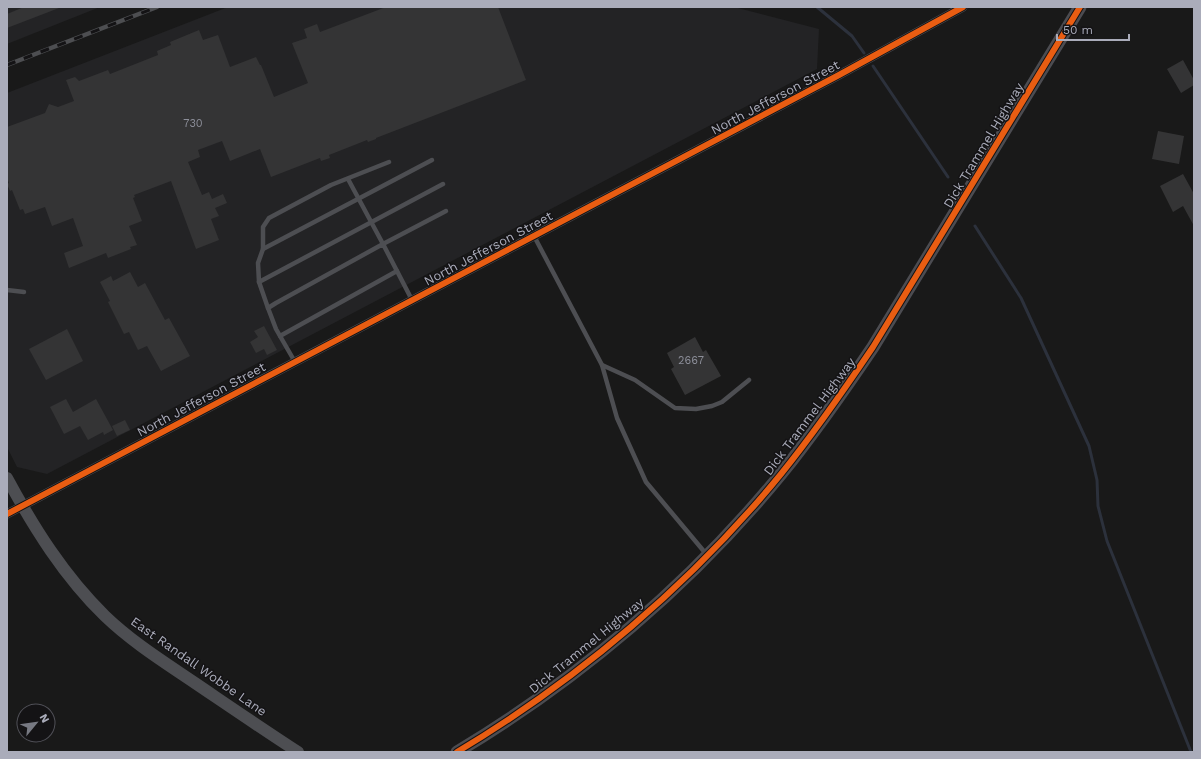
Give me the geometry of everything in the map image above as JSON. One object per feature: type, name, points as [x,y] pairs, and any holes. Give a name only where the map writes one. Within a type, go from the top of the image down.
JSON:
[{"type":"main road","name":"Dick Trammel Highway","points":[[457,752],[550,690],[592,658],[661,600],[746,514],[780,474],[813,433],[878,340],[1080,7]]},
{"type":"street","name":"North Jefferson Street","points":[[7,514],[839,75],[963,7]]},
{"type":"street","name":"East Randall Wobbe Lane","points":[[7,478],[22,506],[48,548],[78,586],[106,616],[145,648],[298,752]]},
{"type":"lane","points":[[263,249],[432,160]]},
{"type":"lane","points":[[295,362],[280,336],[259,282],[258,263],[263,249],[263,227],[268,218],[331,185],[389,162]]},
{"type":"lane","points":[[348,178],[412,300]]},
{"type":"lane","points":[[259,282],[443,184]]},
{"type":"lane","points":[[268,308],[276,302],[446,211]]},
{"type":"lane","points":[[534,236],[602,365],[617,418],[646,482],[707,555]]},
{"type":"lane","points":[[280,336],[397,271]]},
{"type":"lane","points":[[7,290],[24,292]]},
{"type":"lane","points":[[602,365],[635,380],[675,408],[696,409],[712,406],[722,402],[749,380]]},
{"type":"shaded area","points":[[7,7],[100,7],[7,44]]},
{"type":"shaded area","points":[[228,7],[734,7],[819,29],[817,69],[47,474],[17,467],[7,447],[7,93]]},
{"type":"building","points":[[24,7],[59,8],[7,28],[7,14]]},
{"type":"building","points":[[386,7],[498,7],[526,80],[376,139],[368,142],[367,140],[329,155],[330,158],[321,161],[320,158],[271,177],[260,149],[230,161],[222,141],[198,150],[200,157],[188,162],[202,195],[209,192],[212,199],[223,194],[227,203],[215,208],[219,216],[211,219],[219,240],[196,249],[171,181],[134,195],[135,197],[133,198],[142,221],[129,226],[137,245],[108,258],[106,253],[69,268],[64,253],[83,246],[73,218],[52,226],[45,207],[25,214],[23,209],[20,210],[12,190],[10,191],[7,184],[9,183],[7,177],[7,127],[45,113],[49,104],[58,107],[74,101],[66,80],[75,77],[79,81],[108,70],[110,74],[158,55],[157,51],[171,45],[170,42],[199,30],[203,40],[218,35],[230,67],[256,57],[261,65],[274,97],[308,83],[292,43],[307,38],[304,29],[317,24],[320,32]]},
{"type":"building","points":[[1183,60],[1194,80],[1194,85],[1181,93],[1167,69]]},
{"type":"building","points":[[1158,131],[1184,136],[1179,164],[1152,159]]},
{"type":"building","points":[[1183,174],[1194,194],[1194,226],[1183,206],[1173,212],[1160,186]]},
{"type":"building","points":[[130,272],[138,287],[145,283],[165,320],[169,318],[190,356],[161,371],[147,346],[138,350],[129,332],[124,334],[100,282],[111,276],[113,281]]},
{"type":"building","points":[[264,326],[277,350],[267,355],[264,349],[256,353],[250,342],[258,337],[254,331]]},
{"type":"building","points":[[67,329],[83,361],[46,380],[29,349]]},
{"type":"building","points":[[695,337],[703,352],[706,350],[721,376],[685,395],[671,369],[674,367],[667,353]]},
{"type":"building","points":[[66,399],[73,412],[96,399],[113,430],[104,435],[103,432],[88,440],[80,426],[64,434],[50,407]]},
{"type":"building","points":[[125,420],[130,430],[117,436],[112,426]]},
{"type":"waterway","points":[[817,7],[852,36],[864,53]]},
{"type":"waterway","points":[[873,66],[948,177]]},
{"type":"waterway","points":[[975,226],[1021,298],[1089,446],[1097,480],[1098,506],[1107,541],[1191,752]]},
{"type":"railway","points":[[7,65],[157,7]]},
{"type":"cycle path","points":[[7,514],[839,75],[963,7]]},
{"type":"cycle path","points":[[457,752],[502,724],[546,693],[631,627],[710,554],[781,474],[805,443],[873,347],[1080,7]]}]
